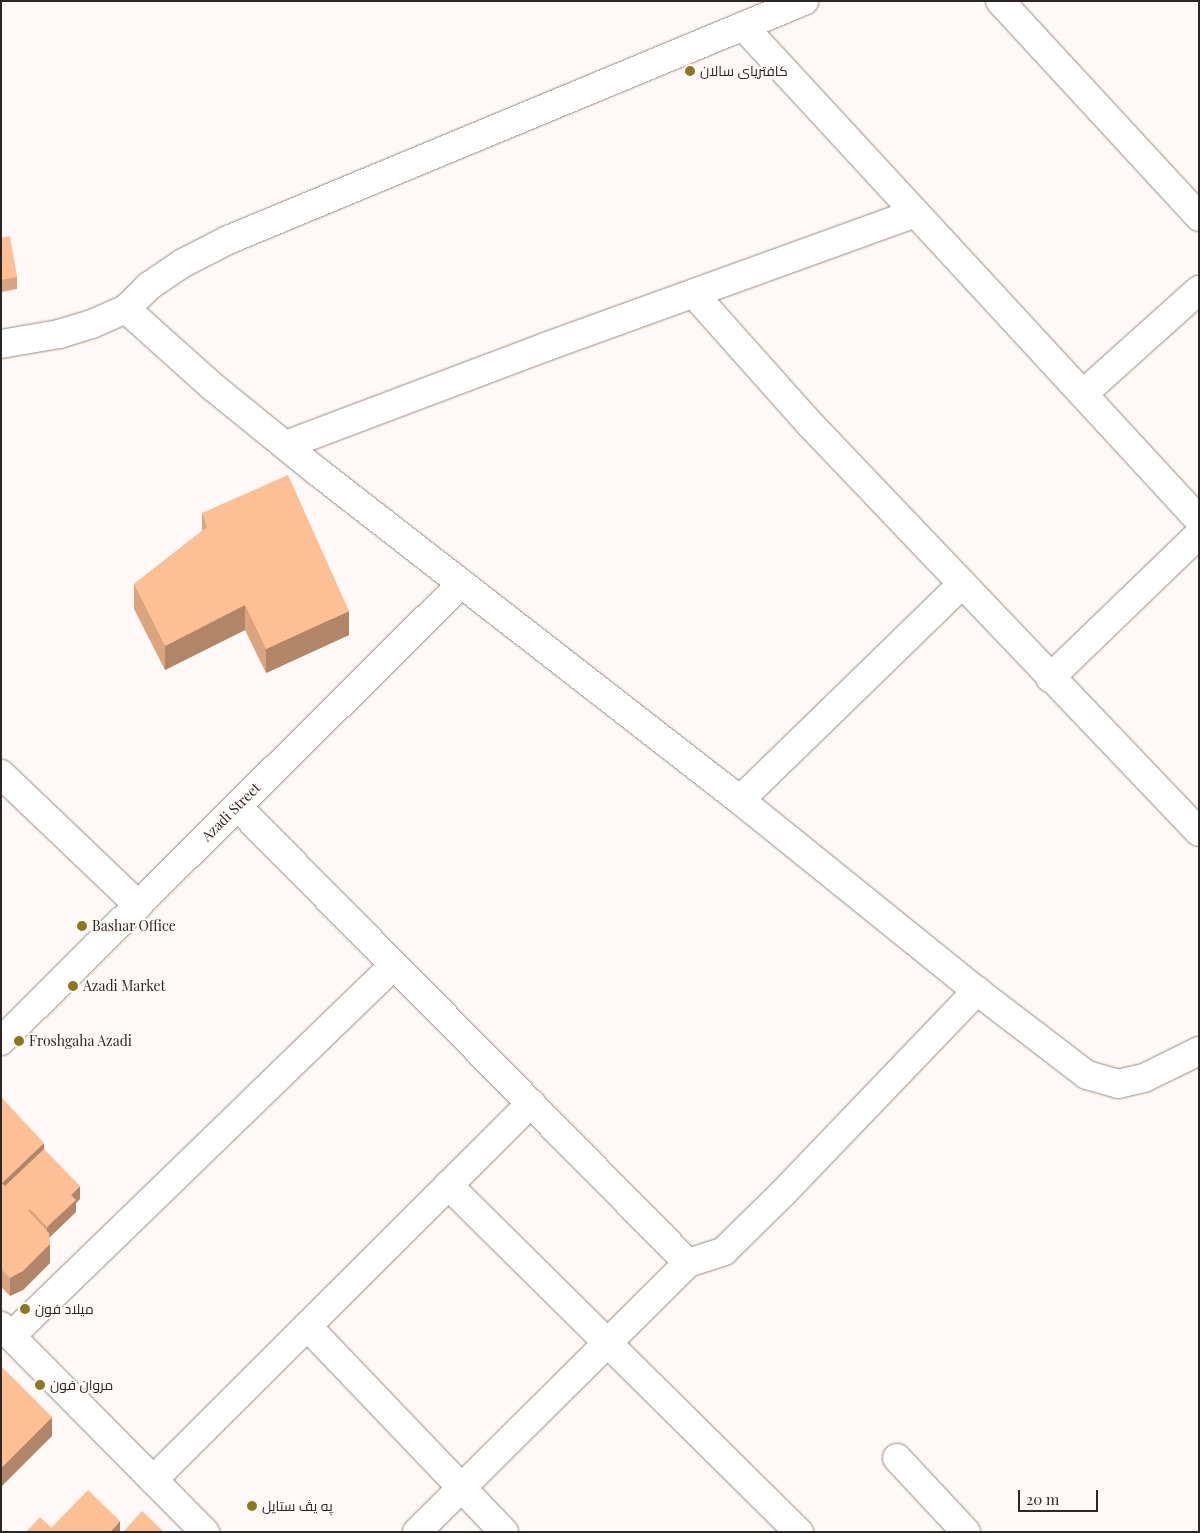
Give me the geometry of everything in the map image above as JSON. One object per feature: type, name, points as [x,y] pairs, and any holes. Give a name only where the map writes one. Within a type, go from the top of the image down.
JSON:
[{"type":"street","points":[[1,344],[59,334],[92,324],[126,309],[149,286],[183,263],[228,240],[804,1]]},
{"type":"street","points":[[1000,1],[1199,217]]},
{"type":"street","points":[[743,26],[1199,520]]},
{"type":"street","points":[[286,445],[548,346],[915,213]]},
{"type":"street","points":[[1082,394],[1199,290]]},
{"type":"street","points":[[694,294],[809,423],[1050,678],[1199,832]]},
{"type":"street","points":[[126,309],[213,387],[740,800],[977,991],[1087,1075],[1118,1084],[1144,1078],[1199,1051]]},
{"type":"street","points":[[1050,678],[1199,534]]},
{"type":"street","name":"Azadi Street","points":[[1,1041],[462,584]]},
{"type":"street","points":[[740,800],[962,584]]},
{"type":"street","points":[[1,774],[138,905]]},
{"type":"street","points":[[237,806],[688,1263]]},
{"type":"street","points":[[205,1532],[6,1331],[394,965]]},
{"type":"street","points":[[417,1532],[688,1263],[724,1251],[784,1192],[977,991]]},
{"type":"street","points":[[153,1480],[531,1103]]},
{"type":"street","points":[[448,1186],[799,1532]]},
{"type":"street","points":[[307,1326],[504,1532]]},
{"type":"street","points":[[897,1458],[966,1532]]},
{"type":"building","points":[[10,236],[17,277],[1,280],[1,238]]},
{"type":"building","points":[[288,475],[349,611],[266,649],[245,605],[165,646],[134,584],[207,527],[202,513]]},
{"type":"building","points":[[1,1097],[44,1143],[2,1183],[49,1233],[50,1244],[23,1271],[10,1278],[1,1269]]},
{"type":"building","points":[[44,1149],[80,1186],[71,1195],[76,1200],[47,1227],[30,1209],[28,1211],[5,1186]]},
{"type":"building","points":[[1,1366],[52,1417],[1,1468]]},
{"type":"building","points":[[88,1490],[120,1521],[110,1532],[56,1532],[51,1528]]},
{"type":"building","points":[[142,1511],[164,1532],[123,1532]]},
{"type":"building","points":[[40,1517],[56,1532],[26,1532]]},
{"type":"place","name":"کافتریای سالان","points":[[690,71]]},
{"type":"place","name":"Bashar Office","points":[[82,926]]},
{"type":"place","name":"Azadi Market","points":[[73,986]]},
{"type":"place","name":"Froshgaha Azadi","points":[[19,1041]]},
{"type":"place","name":"ميلاد فون","points":[[25,1309]]},
{"type":"place","name":"مروان فون","points":[[40,1385]]},
{"type":"place","name":"په يڤ ستايل","points":[[252,1506]]}]
